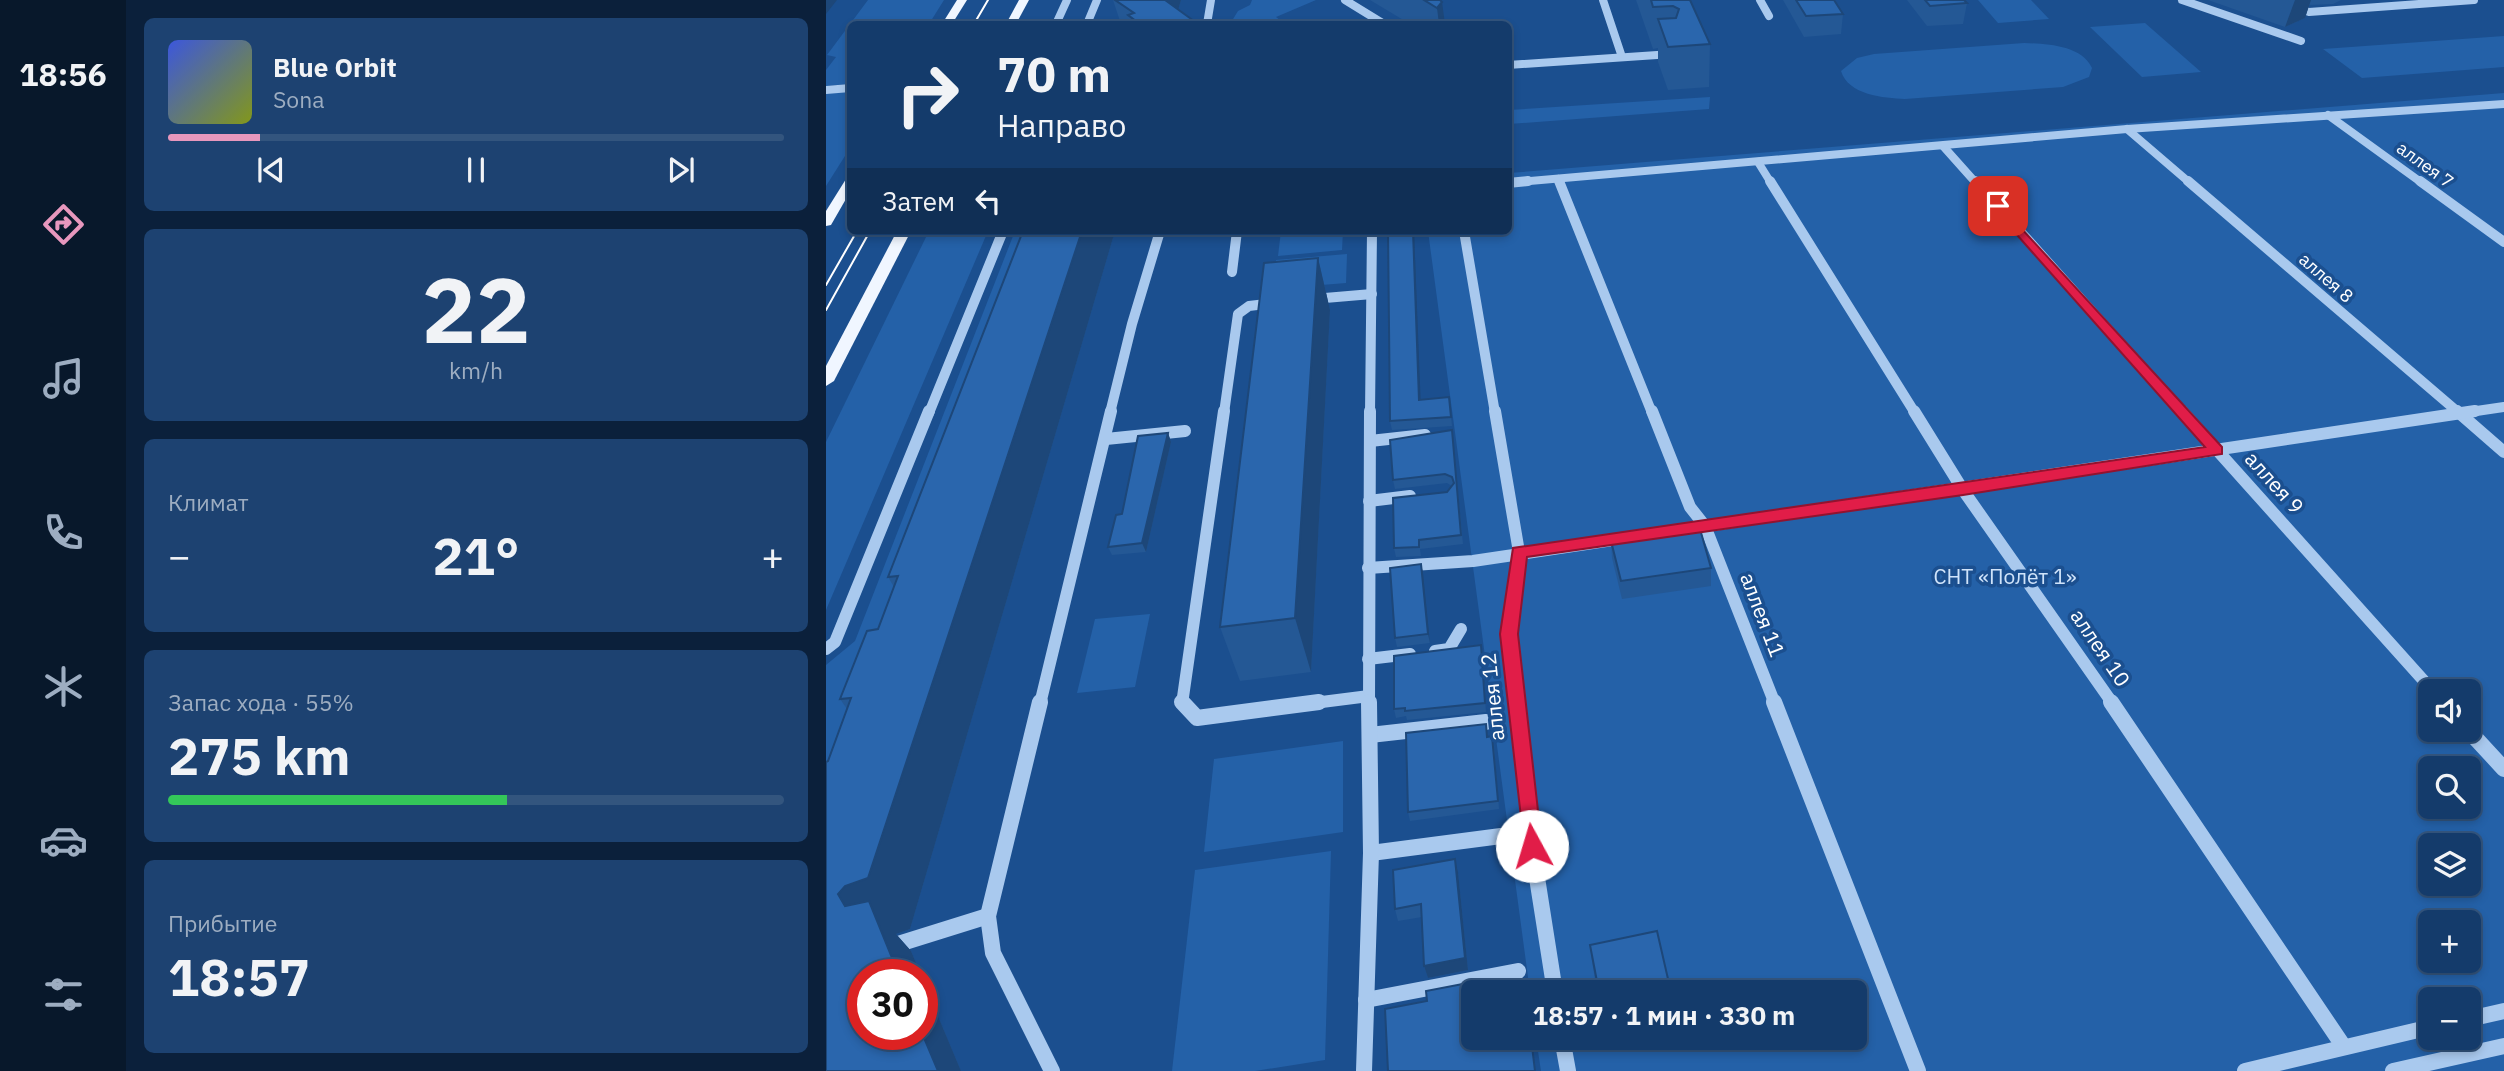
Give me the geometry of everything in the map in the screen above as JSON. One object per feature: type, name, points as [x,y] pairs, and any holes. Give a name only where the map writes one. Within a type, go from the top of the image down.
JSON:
[{"type":"main road","points":[[949,21],[962,0]]},
{"type":"main road","points":[[1013,21],[1024,0]]},
{"type":"main road","points":[[826,222],[847,187]]},
{"type":"main road","points":[[826,381],[902,235]]},
{"type":"street","points":[[1058,21],[1068,0]]},
{"type":"street","points":[[1088,21],[1097,0]]},
{"type":"street","points":[[1206,21],[1210,0]]},
{"type":"street","points":[[1345,0],[1379,21]]},
{"type":"street","points":[[1603,0],[1622,57]]},
{"type":"street","points":[[1760,0],[1769,16]]},
{"type":"street","points":[[2182,0],[2301,41]]},
{"type":"street","points":[[2273,0],[2309,12],[2474,0]]},
{"type":"street","points":[[2384,0],[2400,5]]},
{"type":"street","points":[[1512,65],[1673,54]]},
{"type":"street","points":[[826,89],[847,88]]},
{"type":"street","points":[[1512,183],[2127,129],[2504,104]]},
{"type":"street","name":"аллея 7","points":[[2329,115],[2504,242]]},
{"type":"street","name":"аллея 8","points":[[2127,129],[2504,452]]},
{"type":"street","name":"аллея 9","points":[[1943,146],[2422,679]]},
{"type":"street","name":"аллея 10","points":[[1758,162],[1963,490],[2041,597],[2344,1048]]},
{"type":"street","name":"аллея 11","points":[[1558,179],[1690,506],[1705,526],[1918,1071]]},
{"type":"street","points":[[826,649],[835,642],[1001,235]]},
{"type":"street","points":[[1052,1071],[993,953],[988,916],[1132,324],[1159,235]]},
{"type":"street","points":[[1231,272],[1236,235]]},
{"type":"street","points":[[1364,1071],[1371,853],[1368,568],[1371,235]]},
{"type":"street","name":"аллея 12","points":[[1465,235],[1519,552],[1509,634],[1532,846],[1553,980]]},
{"type":"street","points":[[1300,300],[1372,294]]},
{"type":"street","points":[[1286,302],[1249,306],[1238,314],[1182,705],[1197,718],[1369,696]]},
{"type":"street","points":[[1368,568],[1473,561],[1519,552],[1963,490],[2504,407]]},
{"type":"street","points":[[1106,439],[1185,431]]},
{"type":"street","points":[[1370,441],[1434,434]]},
{"type":"street","points":[[1369,501],[1421,495]]},
{"type":"street","points":[[1368,659],[1449,649],[1461,629]]},
{"type":"street","points":[[1370,735],[1486,722]]},
{"type":"street","points":[[2479,742],[2504,769]]},
{"type":"street","points":[[1371,853],[1501,836]]},
{"type":"street","points":[[892,946],[988,916]]},
{"type":"street","points":[[1366,1000],[1518,971]]},
{"type":"street","points":[[2481,1015],[2504,1010]]},
{"type":"street","points":[[2245,1071],[2418,1030]]},
{"type":"street","points":[[2399,1070],[2504,1046]]},
{"type":"street","points":[[1564,1050],[1568,1071]]},
{"type":"green space","points":[[868,0],[944,0],[931,21],[852,21]]},
{"type":"green space","points":[[1252,0],[1316,0],[1276,17],[1281,21],[1232,21],[1238,11],[1250,5]]},
{"type":"green space","points":[[1978,0],[2031,0],[2049,19],[1998,23]]},
{"type":"green space","points":[[2145,23],[2201,72],[2142,77],[2090,27]]},
{"type":"green space","points":[[847,28],[847,84],[826,86],[826,70],[836,57],[827,55]]},
{"type":"green space","points":[[2504,36],[2504,67],[2362,78],[2323,49]]},
{"type":"green space","points":[[2024,43],[2072,50],[2087,60],[2092,68],[2089,77],[2063,87],[1905,99],[1868,94],[1851,85],[1841,71],[1857,58],[1874,54]]},
{"type":"green space","points":[[847,91],[847,153],[826,186],[826,93]]},
{"type":"green space","name":"СНТ «Полёт 1»","points":[[2504,93],[2504,1071],[1541,1071],[1538,1050],[1867,1050],[1867,980],[1528,980],[1429,235],[1512,235],[1512,173]]},
{"type":"green space","points":[[1710,97],[1709,109],[1512,124],[1512,110]]},
{"type":"green space","points":[[927,235],[986,235],[826,610],[826,442]]},
{"type":"green space","points":[[1013,235],[1052,235],[826,893],[826,665],[855,641]]},
{"type":"green space","points":[[1281,235],[1343,235],[1342,250],[1278,256]]},
{"type":"green space","points":[[1347,254],[1346,283],[1273,289],[1276,260]]},
{"type":"green space","points":[[1150,614],[1135,687],[1077,693],[1095,619]]},
{"type":"green space","points":[[1343,741],[1343,832],[1204,852],[1214,759]]},
{"type":"green space","points":[[1331,851],[1325,1060],[1255,1071],[1172,1071],[1195,870]]},
{"type":"building","points":[[1115,0],[1165,0],[1194,21],[1136,21],[1128,15],[1134,13]]},
{"type":"building","points":[[1424,0],[1440,0],[1442,2],[1437,8]]},
{"type":"building","points":[[1651,0],[1690,0],[1710,44],[1668,47],[1658,19],[1676,18],[1679,9],[1673,6],[1653,7]]},
{"type":"building","points":[[1796,0],[1834,0],[1843,14],[1806,16]]},
{"type":"building","points":[[1925,0],[1964,0],[1967,3],[1930,6]]},
{"type":"building","points":[[1021,235],[1081,235],[868,878],[845,886],[838,894],[845,906],[869,901],[893,959],[847,959],[847,1050],[929,1050],[938,1071],[826,1071],[826,762],[851,698],[840,699],[867,631],[878,629],[898,576],[888,577]]},
{"type":"building","points":[[1388,235],[1413,235],[1419,400],[1449,397],[1451,417],[1390,421]]},
{"type":"building","points":[[1318,258],[1295,618],[1220,627],[1264,263]]},
{"type":"building","points":[[1452,430],[1461,535],[1419,540],[1419,547],[1394,548],[1393,498],[1447,492],[1454,483],[1452,477],[1445,474],[1393,480],[1390,440]]},
{"type":"building","points":[[1168,433],[1142,543],[1108,547],[1116,515],[1122,514],[1138,436]]},
{"type":"building","points":[[1700,529],[1711,568],[1621,581],[1611,541]]},
{"type":"building","points":[[1421,564],[1428,634],[1395,638],[1390,568]]},
{"type":"building","points":[[1481,645],[1485,703],[1405,711],[1405,708],[1394,709],[1394,656]]},
{"type":"building","points":[[1486,724],[1487,737],[1492,736],[1498,801],[1408,812],[1406,733]]},
{"type":"building","points":[[1455,859],[1465,958],[1424,966],[1421,904],[1395,909],[1393,870]]},
{"type":"building","points":[[1657,931],[1668,980],[1597,980],[1590,945]]},
{"type":"building","points":[[1461,984],[1461,1050],[1532,1050],[1535,1071],[1388,1071],[1385,1009],[1427,1001],[1426,991]]},
{"type":"tram line","points":[[976,21],[988,0]]},
{"type":"tram line","points":[[826,285],[855,235]]},
{"type":"tram line","points":[[826,310],[868,235]]},
{"type":"route","points":[[1532,846],[1509,634],[1519,552],[1963,490],[2216,450],[1998,206]]}]
